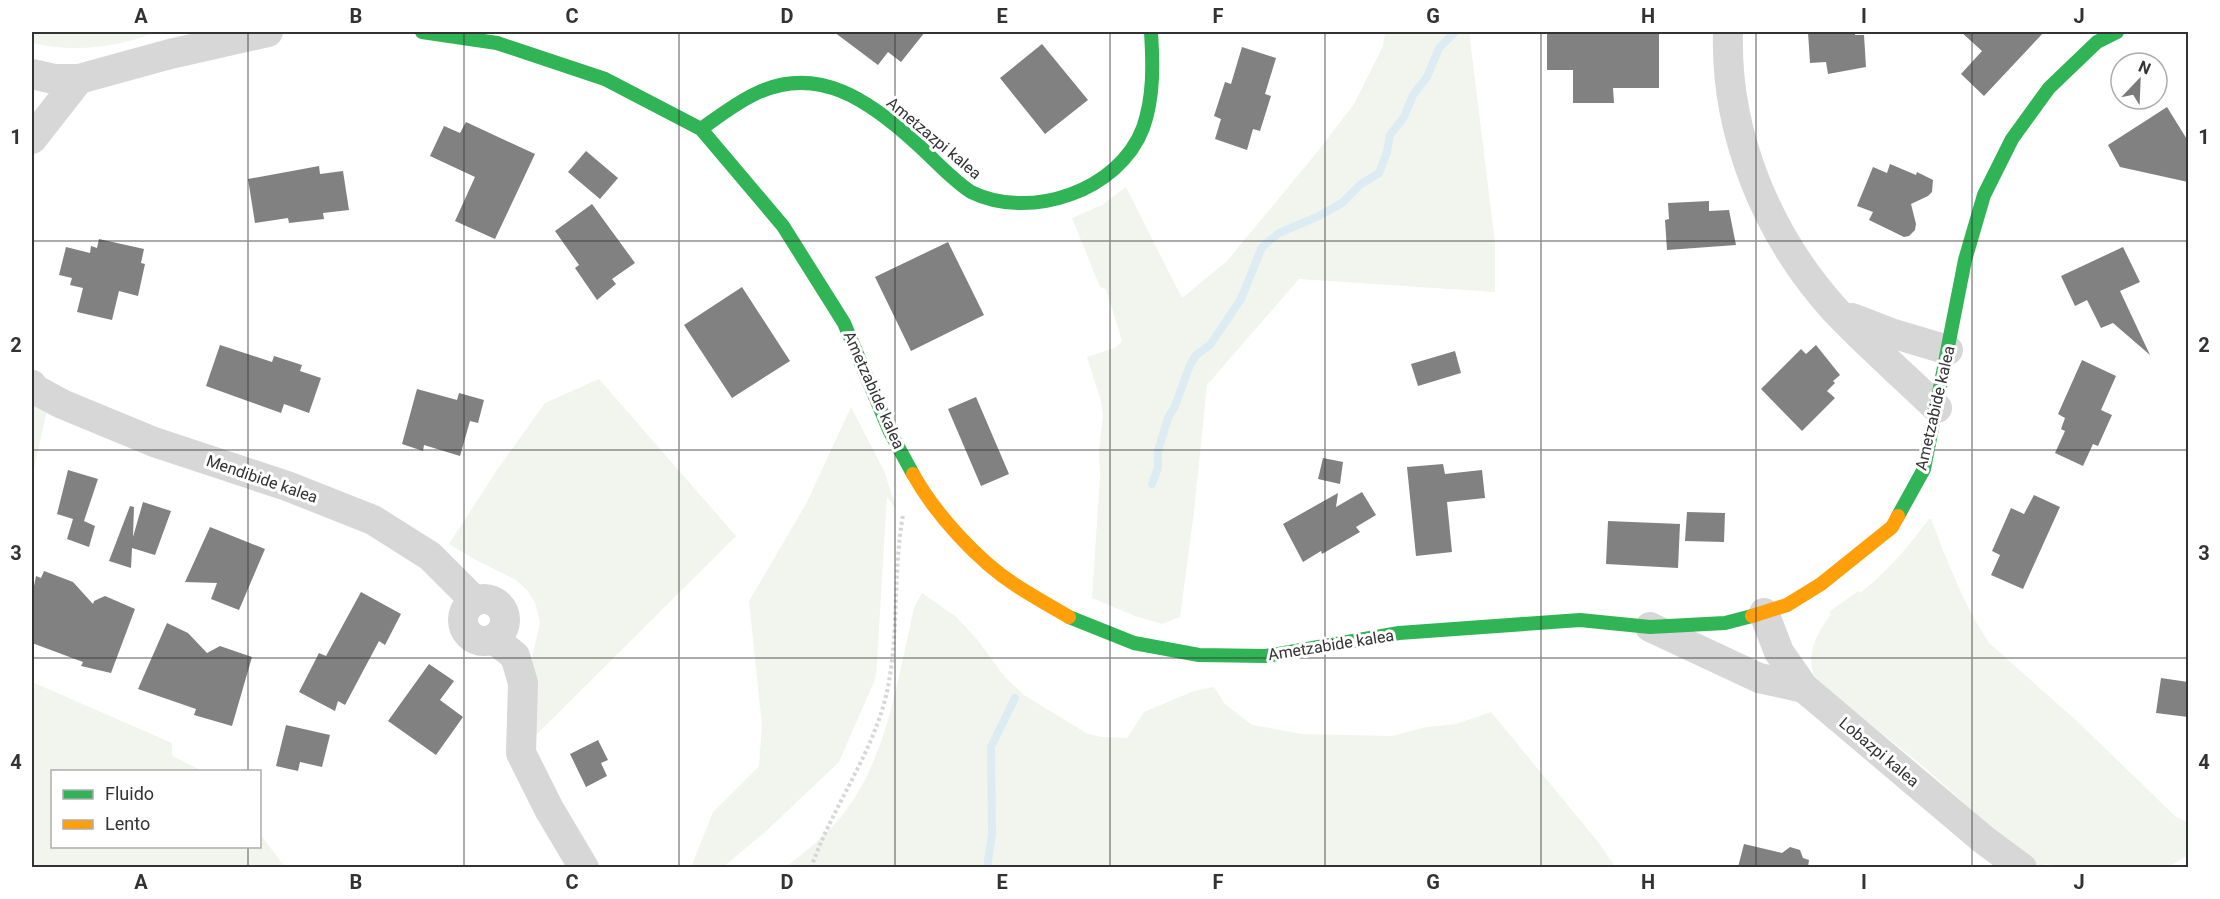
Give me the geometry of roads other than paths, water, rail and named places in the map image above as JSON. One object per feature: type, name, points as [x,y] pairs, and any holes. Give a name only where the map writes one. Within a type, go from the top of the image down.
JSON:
[{"type":"street","points":[[32,74],[54,79],[79,79],[170,54],[268,32]]},
{"type":"street","name":"Ametzabide kalea","points":[[422,32],[497,43],[605,79],[701,129],[783,226],[844,323],[890,432],[922,491],[964,542],[1015,585],[1072,619],[1134,643],[1199,656],[1266,656],[1399,633],[1580,620],[1650,627],[1725,623],[1787,605],[1821,584],[1892,527],[1924,469],[1965,260],[1984,195],[2012,139],[2049,88],[2097,42],[2117,32]]},
{"type":"street","name":"Ametzazpi kalea","points":[[701,129],[750,94],[766,87],[804,82],[823,85],[842,90],[891,122],[973,193],[996,200],[1019,203],[1054,199],[1087,187],[1108,174],[1124,159],[1138,140],[1152,99],[1151,32]]},
{"type":"street","points":[[1728,32],[1727,57],[1737,127],[1759,192],[1791,254],[1835,310],[1937,408]]},
{"type":"street","points":[[32,139],[79,79]]},
{"type":"street","points":[[1835,310],[1891,333],[1948,350]]},
{"type":"street","name":"Mendibide kalea","points":[[32,385],[62,404],[154,442],[287,486],[373,520],[430,556],[475,601],[482,599],[496,602],[504,614],[504,628],[494,639],[515,656],[523,683],[522,753],[549,809],[584,867]]},
{"type":"street","name":"Lobazpi kalea","points":[[1764,613],[1779,652],[1804,688],[1984,840],[2022,867]]},
{"type":"street","points":[[1650,627],[1759,678],[1804,688]]},
{"type":"waterway","points":[[1152,484],[1158,468],[1158,451],[1168,418],[1175,406],[1190,365],[1196,355],[1210,345],[1241,299],[1262,247],[1279,233],[1319,216],[1342,203],[1361,184],[1379,173],[1387,152],[1390,135],[1404,117],[1413,95],[1427,77],[1439,48],[1455,32]]},
{"type":"waterway","points":[[987,868],[992,834],[991,747],[1015,698]]}]
